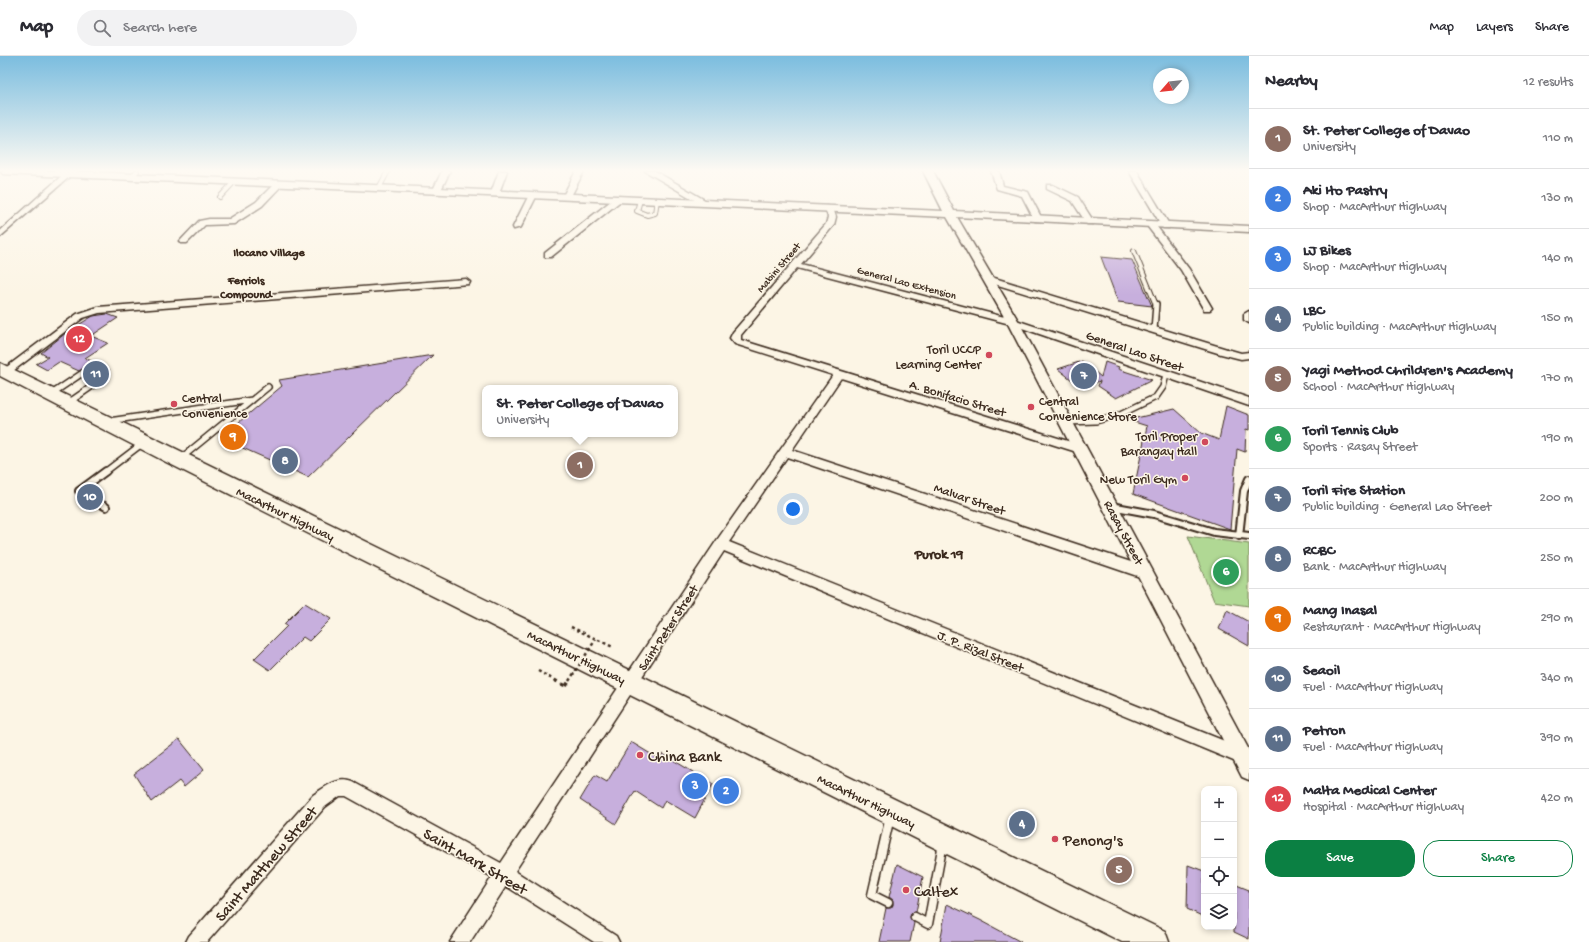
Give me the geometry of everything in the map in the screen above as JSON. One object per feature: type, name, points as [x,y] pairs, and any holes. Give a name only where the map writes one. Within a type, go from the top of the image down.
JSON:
[{"type":"highway","name":"MacArthur Highway","points":[[3,370],[179,460],[631,682],[1154,942]]},
{"type":"street","points":[[0,235],[26,212]]},
{"type":"street","points":[[184,241],[202,223],[209,221],[231,222],[247,212]]},
{"type":"street","points":[[517,227],[524,212]]},
{"type":"street","points":[[548,255],[602,212]]},
{"type":"street","name":"Mabini Street","points":[[736,340],[736,334],[830,225],[832,217],[830,212]]},
{"type":"street","points":[[917,212],[1249,229]]},
{"type":"street","points":[[1035,212],[1038,219]]},
{"type":"street","points":[[1084,212],[1090,222]]},
{"type":"street","points":[[1158,212],[1166,226]]},
{"type":"street","name":"Rasay Street","points":[[950,214],[1013,322],[1249,770]]},
{"type":"street","points":[[1151,225],[1185,269],[1207,308]]},
{"type":"street","name":"General Lao Extension","points":[[795,265],[1013,322]]},
{"type":"street","points":[[988,279],[1234,354],[1249,355]]},
{"type":"street","points":[[3,370],[80,316],[98,310],[466,282]]},
{"type":"street","points":[[1249,314],[1249,320]]},
{"type":"street","name":"General Lao Street","points":[[1013,322],[1249,402]]},
{"type":"street","name":"A. Bonifacio Street","points":[[736,340],[744,345],[1080,449]]},
{"type":"street","name":"Saint Peter Street","points":[[459,942],[721,544],[838,374]]},
{"type":"street","name":"Malvar Street","points":[[785,452],[1146,573]]},
{"type":"street","name":"J. P. Rizal Street","points":[[721,544],[1241,756]]},
{"type":"street","name":"Saint Mark Street","points":[[338,788],[347,788],[356,791],[504,874],[610,942]]},
{"type":"street","name":"Saint Matthew Street","points":[[194,942],[319,801],[338,788]]},
{"type":"lane","points":[[640,212],[647,215],[656,212]]},
{"type":"lane","points":[[1134,251],[1156,304],[1154,330]]},
{"type":"lane","points":[[50,394],[87,370],[90,371]]},
{"type":"lane","points":[[1066,422],[1096,421],[1121,414],[1156,397],[1163,388],[1166,374]]},
{"type":"lane","points":[[67,404],[104,378],[101,376]]},
{"type":"lane","points":[[179,460],[268,387]]},
{"type":"lane","points":[[103,422],[252,400]]},
{"type":"lane","points":[[86,495],[78,491],[144,442]]},
{"type":"lane","points":[[1238,536],[1244,491],[1249,479]]},
{"type":"lane","points":[[94,500],[106,507]]},
{"type":"lane","points":[[1111,506],[1130,508],[1214,532],[1238,536],[1249,536]]},
{"type":"lane","points":[[888,904],[872,895],[891,811]]},
{"type":"lane","points":[[915,917],[928,924],[944,838]]},
{"type":"path","points":[[571,627],[613,647]]},
{"type":"path","points":[[538,671],[566,686],[596,639]]},
{"type":"green space","points":[[1188,536],[1249,544],[1249,606],[1214,601]]},
{"type":"building","points":[[1101,257],[1132,260],[1152,306],[1118,302]]},
{"type":"building","points":[[107,314],[118,318],[91,336],[108,343],[85,358],[110,370],[105,374],[99,373],[96,378],[88,374],[92,374],[94,371],[88,366],[79,371],[59,362],[47,370],[36,364],[48,357],[41,353],[67,332],[93,316]]},
{"type":"building","points":[[433,355],[308,477],[220,438],[282,386],[279,380]]},
{"type":"building","points":[[1082,361],[1101,377],[1105,362],[1119,367],[1118,369],[1152,380],[1116,398],[1098,386],[1100,381],[1081,387],[1058,369]]},
{"type":"building","name":"New Toril Gym","points":[[1226,406],[1249,415],[1249,430],[1246,429],[1245,452],[1237,449],[1230,529],[1133,494],[1147,426],[1128,420],[1174,409],[1201,433],[1219,440]]},
{"type":"building","points":[[305,603],[331,619],[309,641],[303,637],[270,670],[254,659],[287,626],[284,624]]},
{"type":"building","points":[[1227,610],[1249,622],[1249,646],[1219,629]]},
{"type":"building","points":[[179,739],[204,770],[184,787],[179,781],[152,802],[134,774]]},
{"type":"building","points":[[631,742],[659,759],[663,754],[713,784],[695,818],[665,800],[661,808],[635,791],[616,824],[580,800],[595,775],[607,782]]},
{"type":"building","name":"Caltex","points":[[897,864],[923,877],[916,912],[912,913],[910,917],[914,923],[910,942],[879,942],[886,908],[891,908],[893,905],[893,900],[889,897]]},
{"type":"building","points":[[1188,865],[1201,870],[1201,916],[1187,909]]},
{"type":"building","points":[[1237,885],[1249,890],[1249,939],[1234,932],[1234,930],[1237,930]]},
{"type":"building","points":[[947,904],[980,920],[1021,942],[940,942]]},
{"type":"place","name":"Malta Medical Center","points":[[79,339]]},
{"type":"place","name":"Toril UCCP Learning Center","points":[[989,355]]},
{"type":"place","name":"Petron","points":[[96,374]]},
{"type":"place","name":"Toril Fire Station","points":[[1084,376]]},
{"type":"place","name":"Central Convenience","points":[[174,404]]},
{"type":"place","name":"Central Convenience Store","points":[[1031,407]]},
{"type":"place","name":"Mang Inasal","points":[[233,437]]},
{"type":"place","name":"Toril Proper Barangay Hall","points":[[1205,442]]},
{"type":"place","name":"RCBC","points":[[285,461]]},
{"type":"place","name":"St. Peter College of Davao","points":[[580,465]]},
{"type":"place","name":"New Toril Gym","points":[[1185,478]]},
{"type":"place","name":"Seaoil","points":[[90,497]]},
{"type":"place","name":"Toril Tennis Club","points":[[1226,572]]},
{"type":"place","name":"China Bank","points":[[640,755]]},
{"type":"place","name":"LJ Bikes","points":[[695,786]]},
{"type":"place","name":"Aki Ito Pastry","points":[[726,791]]},
{"type":"place","name":"LBC","points":[[1022,824]]},
{"type":"place","name":"Penong's","points":[[1055,839]]},
{"type":"place","name":"Yagi Method Chrildren's Academy","points":[[1119,870]]},
{"type":"place","name":"Caltex","points":[[906,890]]},
{"type":"district","name":"Ilocano Village","points":[[269,252]]},
{"type":"district","name":"Ferriols Compound","points":[[246,287]]},
{"type":"district","name":"Purok 19","points":[[939,553]]}]
